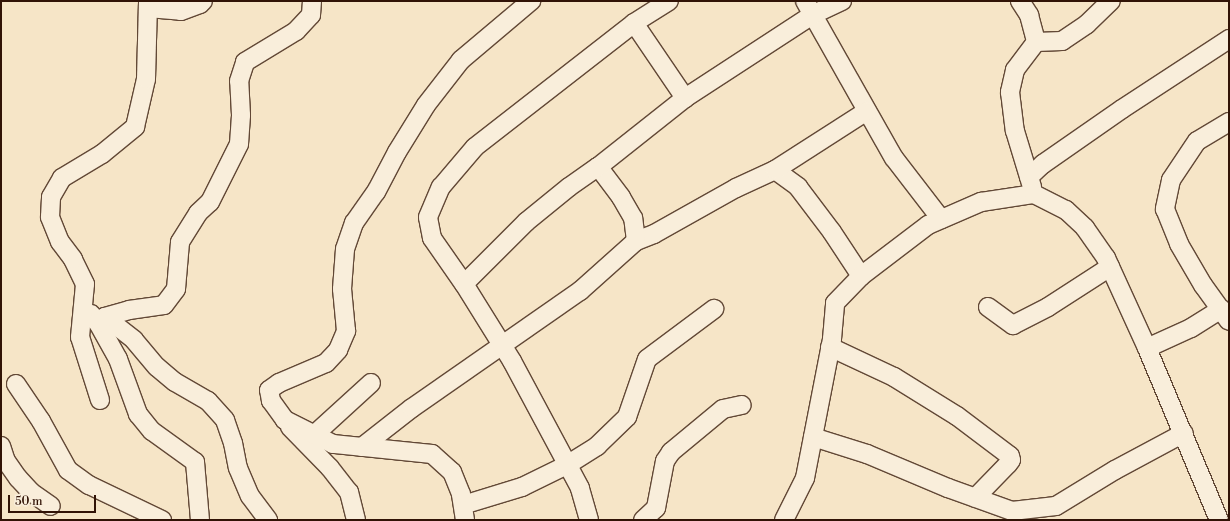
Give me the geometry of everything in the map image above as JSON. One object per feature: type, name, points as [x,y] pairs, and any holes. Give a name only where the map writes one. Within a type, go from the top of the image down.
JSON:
[{"type":"street","points":[[100,400],[80,337],[85,284],[74,260],[60,242],[50,217],[51,197],[62,178],[102,154],[136,126],[146,79],[148,4],[181,11],[200,4],[203,1]]},
{"type":"street","points":[[102,320],[129,310],[164,305],[176,289],[180,242],[198,213],[210,202],[239,144],[241,114],[238,80],[245,62],[296,31],[310,15],[312,1]]},
{"type":"street","points":[[356,520],[349,492],[330,468],[295,434],[271,401],[269,390],[279,383],[326,363],[338,350],[346,331],[342,289],[345,249],[354,223],[376,192],[397,152],[426,105],[461,60],[531,1]]},
{"type":"street","points":[[589,520],[580,488],[503,346],[464,284],[432,238],[428,217],[441,187],[475,147],[634,23],[669,1]]},
{"type":"street","points":[[464,284],[526,222],[685,98],[810,8],[842,1]]},
{"type":"street","points":[[1020,1],[1029,15],[1036,42]]},
{"type":"street","points":[[1036,42],[1062,41],[1087,24],[1106,3]]},
{"type":"street","points":[[810,8],[837,60],[894,158],[941,219]]},
{"type":"street","points":[[634,23],[685,98]]},
{"type":"street","points":[[1029,177],[1043,164],[1122,109],[1229,39]]},
{"type":"street","points":[[1034,194],[1015,131],[1010,92],[1015,70],[1036,42]]},
{"type":"street","points":[[362,447],[412,408],[580,291],[636,241],[654,234],[736,188],[775,170],[867,111]]},
{"type":"street","points":[[1147,348],[1191,328],[1225,315],[1203,285],[1179,244],[1165,208],[1171,180],[1197,141],[1229,122]]},
{"type":"street","points":[[598,167],[621,197],[633,218],[636,241]]},
{"type":"street","points":[[775,170],[798,187],[832,232],[861,276]]},
{"type":"street","points":[[784,520],[805,478],[830,347],[835,303],[861,276],[928,225],[982,202],[1034,194],[1066,210],[1085,228],[1106,258],[1184,433],[1219,520]]},
{"type":"street","points":[[988,307],[1013,325],[1048,307],[1110,267]]},
{"type":"street","points":[[83,304],[102,320],[134,340],[157,367],[175,382],[208,401],[225,420],[233,443],[238,468],[250,496],[268,520]]},
{"type":"street","points":[[285,420],[333,444],[432,454],[452,472],[461,494],[464,513],[567,465],[597,446],[627,417],[647,359],[714,309]]},
{"type":"street","points":[[102,320],[138,414],[152,431],[195,462],[200,520]]},
{"type":"street","points":[[830,347],[900,381],[958,416],[1010,456],[1011,460],[1008,464],[975,498]]},
{"type":"street","points":[[314,435],[371,383]]},
{"type":"street","points":[[16,384],[41,420],[68,470],[89,485],[162,520]]},
{"type":"street","points":[[643,520],[656,508],[665,461],[671,452],[722,410],[742,405]]},
{"type":"street","points":[[813,438],[867,454],[975,498],[1012,511],[1056,506],[1115,470],[1184,433]]},
{"type":"street","points":[[1,446],[6,461],[18,478],[31,492],[51,506]]}]
